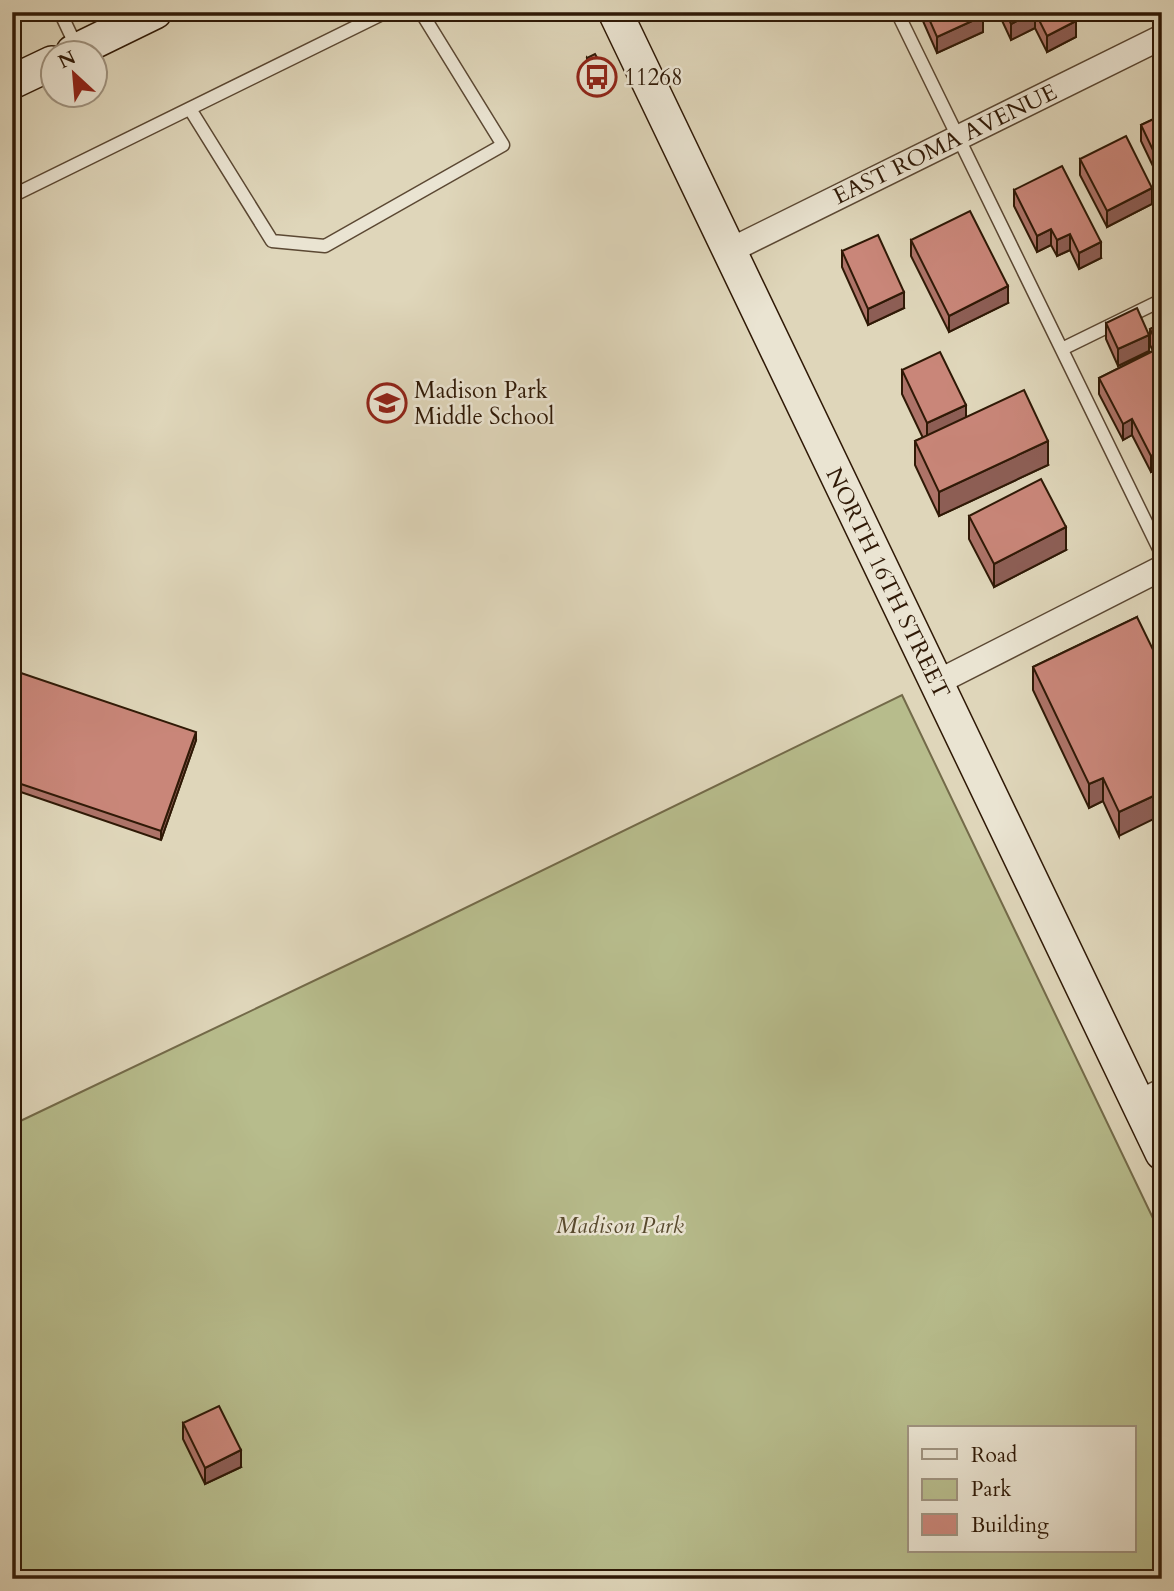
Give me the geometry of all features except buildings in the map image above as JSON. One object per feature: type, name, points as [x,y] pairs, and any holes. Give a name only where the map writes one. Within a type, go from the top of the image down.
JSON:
[{"type":"main road","name":"NORTH 16TH STREET","points":[[615,12],[936,683],[1150,1097],[1162,1153]]},
{"type":"main road","points":[[98,38],[137,16]]},
{"type":"main road","points":[[12,82],[38,69]]},
{"type":"street","name":"EAST ROMA AVENUE","points":[[729,251],[1162,37]]},
{"type":"street","points":[[936,683],[1162,568]]},
{"type":"lane","points":[[60,12],[65,38]]},
{"type":"lane","points":[[12,196],[386,12]]},
{"type":"lane","points":[[190,109],[272,242],[325,246],[503,145],[421,12]]},
{"type":"lane","points":[[897,12],[1162,555]]},
{"type":"lane","points":[[1062,349],[1162,300]]},
{"type":"green space","name":"Madison Park","points":[[902,695],[1162,1237],[1162,1579],[12,1579],[12,1125]]},
{"type":"place","name":"11268","points":[[597,77]]},
{"type":"place","name":"Madison Park Middle School","points":[[387,403]]}]
